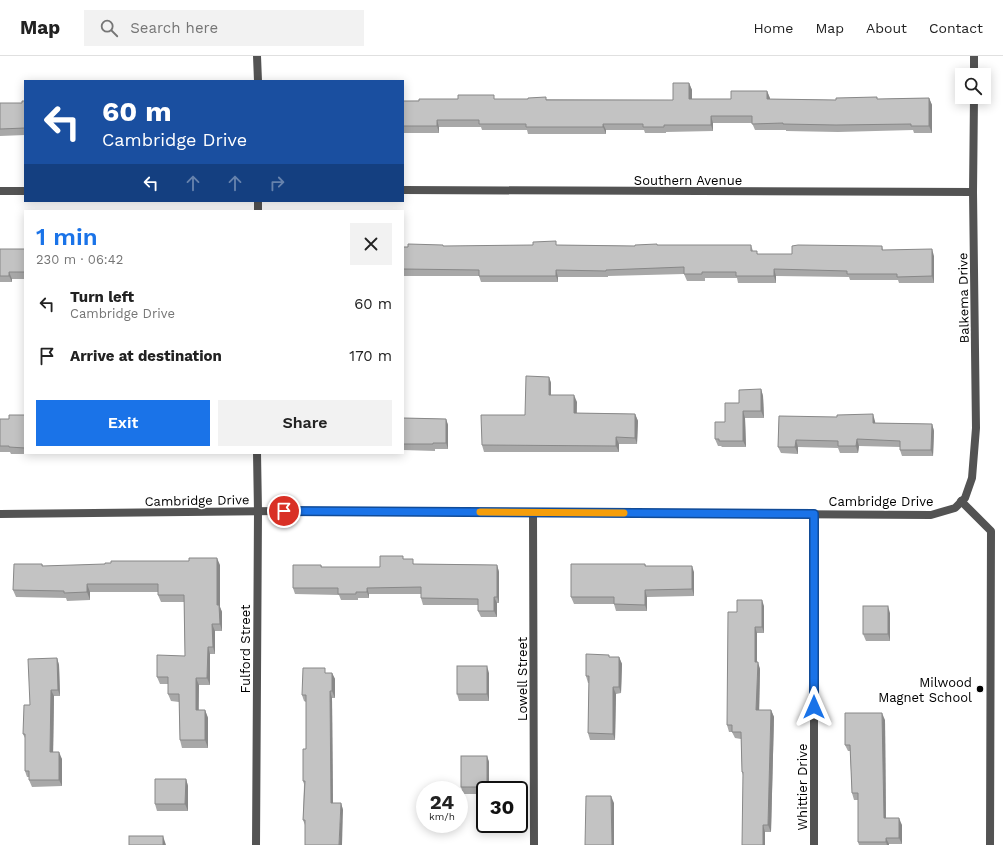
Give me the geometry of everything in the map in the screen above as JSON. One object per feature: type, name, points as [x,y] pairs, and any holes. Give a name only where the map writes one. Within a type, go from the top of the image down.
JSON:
[{"type":"street","points":[[257,56],[258,80]]},
{"type":"street","points":[[974,56],[974,68]]},
{"type":"street","name":"Balkema Drive","points":[[963,500],[972,478],[976,428],[973,192],[974,104]]},
{"type":"street","name":"Southern Avenue","points":[[404,190],[973,192]]},
{"type":"street","points":[[0,192],[24,191]]},
{"type":"street","name":"Fulford Street","points":[[256,845],[257,454]]},
{"type":"street","points":[[963,500],[991,531],[990,845]]},
{"type":"street","name":"Cambridge Drive","points":[[0,514],[235,513],[258,511],[931,515],[956,508],[963,500]]},
{"type":"street","name":"Lowell Street","points":[[533,513],[534,845]]},
{"type":"street","name":"Whittier Drive","points":[[814,514],[814,845]]},
{"type":"building","points":[[673,83],[689,83],[689,99],[731,99],[731,91],[767,91],[767,99],[836,100],[836,98],[877,97],[877,99],[929,98],[929,126],[911,126],[911,124],[752,124],[752,116],[711,116],[711,125],[664,125],[664,127],[643,127],[643,124],[603,124],[603,127],[526,127],[526,124],[479,124],[479,120],[437,120],[437,126],[404,126],[404,101],[419,101],[419,99],[458,99],[458,95],[494,95],[494,99],[528,99],[546,97],[546,100],[673,100]]},
{"type":"building","points":[[22,101],[24,101],[24,128],[0,129],[0,103],[22,103]]},
{"type":"building","points":[[556,241],[556,245],[751,245],[751,251],[757,251],[757,254],[792,254],[792,246],[798,245],[882,246],[882,250],[932,249],[932,276],[897,277],[897,274],[847,274],[847,271],[774,269],[774,276],[736,276],[736,272],[702,272],[702,274],[684,274],[684,267],[606,271],[556,270],[556,276],[479,276],[479,270],[404,269],[404,247],[408,247],[408,244],[443,246],[533,245],[533,242]]},
{"type":"building","points":[[0,249],[24,249],[24,272],[9,272],[9,276],[0,276]]},
{"type":"building","points":[[526,376],[549,377],[549,395],[574,395],[574,413],[635,414],[635,438],[616,437],[616,446],[482,445],[481,415],[525,415]]},
{"type":"building","points":[[761,389],[761,411],[743,411],[743,441],[719,441],[719,439],[715,439],[715,422],[725,422],[725,403],[739,403],[739,390]]},
{"type":"building","points":[[873,414],[873,423],[932,424],[931,450],[900,450],[900,441],[857,439],[856,446],[838,446],[838,441],[796,440],[795,447],[778,447],[779,416],[837,417],[837,415]]},
{"type":"building","points":[[9,415],[24,415],[24,448],[0,446],[0,419],[9,419]]},
{"type":"building","points":[[404,418],[446,419],[446,443],[404,444]]},
{"type":"building","points":[[380,556],[403,556],[403,559],[413,559],[413,564],[497,565],[497,597],[494,597],[494,611],[478,611],[478,599],[421,598],[421,587],[367,588],[367,592],[356,592],[356,594],[338,594],[338,588],[293,588],[293,565],[321,565],[321,567],[380,567]]},
{"type":"building","points":[[189,558],[217,558],[217,605],[219,605],[220,624],[212,624],[213,647],[208,647],[207,678],[196,678],[196,710],[205,710],[205,740],[180,740],[179,694],[168,694],[168,677],[157,677],[157,655],[185,656],[184,595],[158,595],[158,584],[87,584],[87,592],[64,593],[64,591],[13,590],[14,564],[42,564],[42,566],[105,564],[111,563],[111,561],[189,561]]},
{"type":"building","points":[[571,564],[645,564],[645,566],[692,566],[692,589],[645,590],[645,605],[614,604],[614,597],[571,597]]},
{"type":"building","points":[[737,600],[762,600],[762,627],[755,627],[755,662],[758,662],[756,710],[771,710],[768,825],[763,825],[763,845],[742,845],[743,772],[741,732],[732,732],[732,725],[727,725],[728,612],[737,612]]},
{"type":"building","points":[[863,606],[888,606],[888,634],[863,634]]},
{"type":"building","points":[[586,654],[619,657],[619,687],[613,687],[613,734],[588,733],[589,676],[586,676]]},
{"type":"building","points":[[57,658],[58,690],[51,690],[50,752],[59,752],[59,780],[29,780],[29,771],[25,771],[25,734],[23,734],[24,705],[30,705],[28,659]]},
{"type":"building","points":[[457,666],[487,666],[487,694],[457,694]]},
{"type":"building","points":[[303,668],[325,668],[325,673],[332,673],[332,691],[330,691],[331,803],[341,803],[339,845],[305,845],[305,820],[303,820],[305,781],[303,781],[303,749],[306,749],[306,695],[302,695]]},
{"type":"building","points":[[845,713],[882,713],[884,818],[899,818],[899,838],[886,838],[886,842],[858,842],[858,793],[852,793],[850,745],[845,745]]},
{"type":"building","points":[[461,756],[487,756],[487,781],[476,781],[476,787],[468,787],[468,781],[461,781]]},
{"type":"building","points":[[155,779],[186,779],[185,804],[155,804]]},
{"type":"building","points":[[586,796],[611,796],[612,845],[585,845]]},
{"type":"building","points":[[129,836],[163,836],[163,845],[129,845]]},
{"type":"slow traffic","points":[[480,512],[624,513]]},
{"type":"place","name":"Milwood Magnet School","points":[[980,689]]},
{"type":"route","points":[[284,511],[814,514],[814,707]]}]
